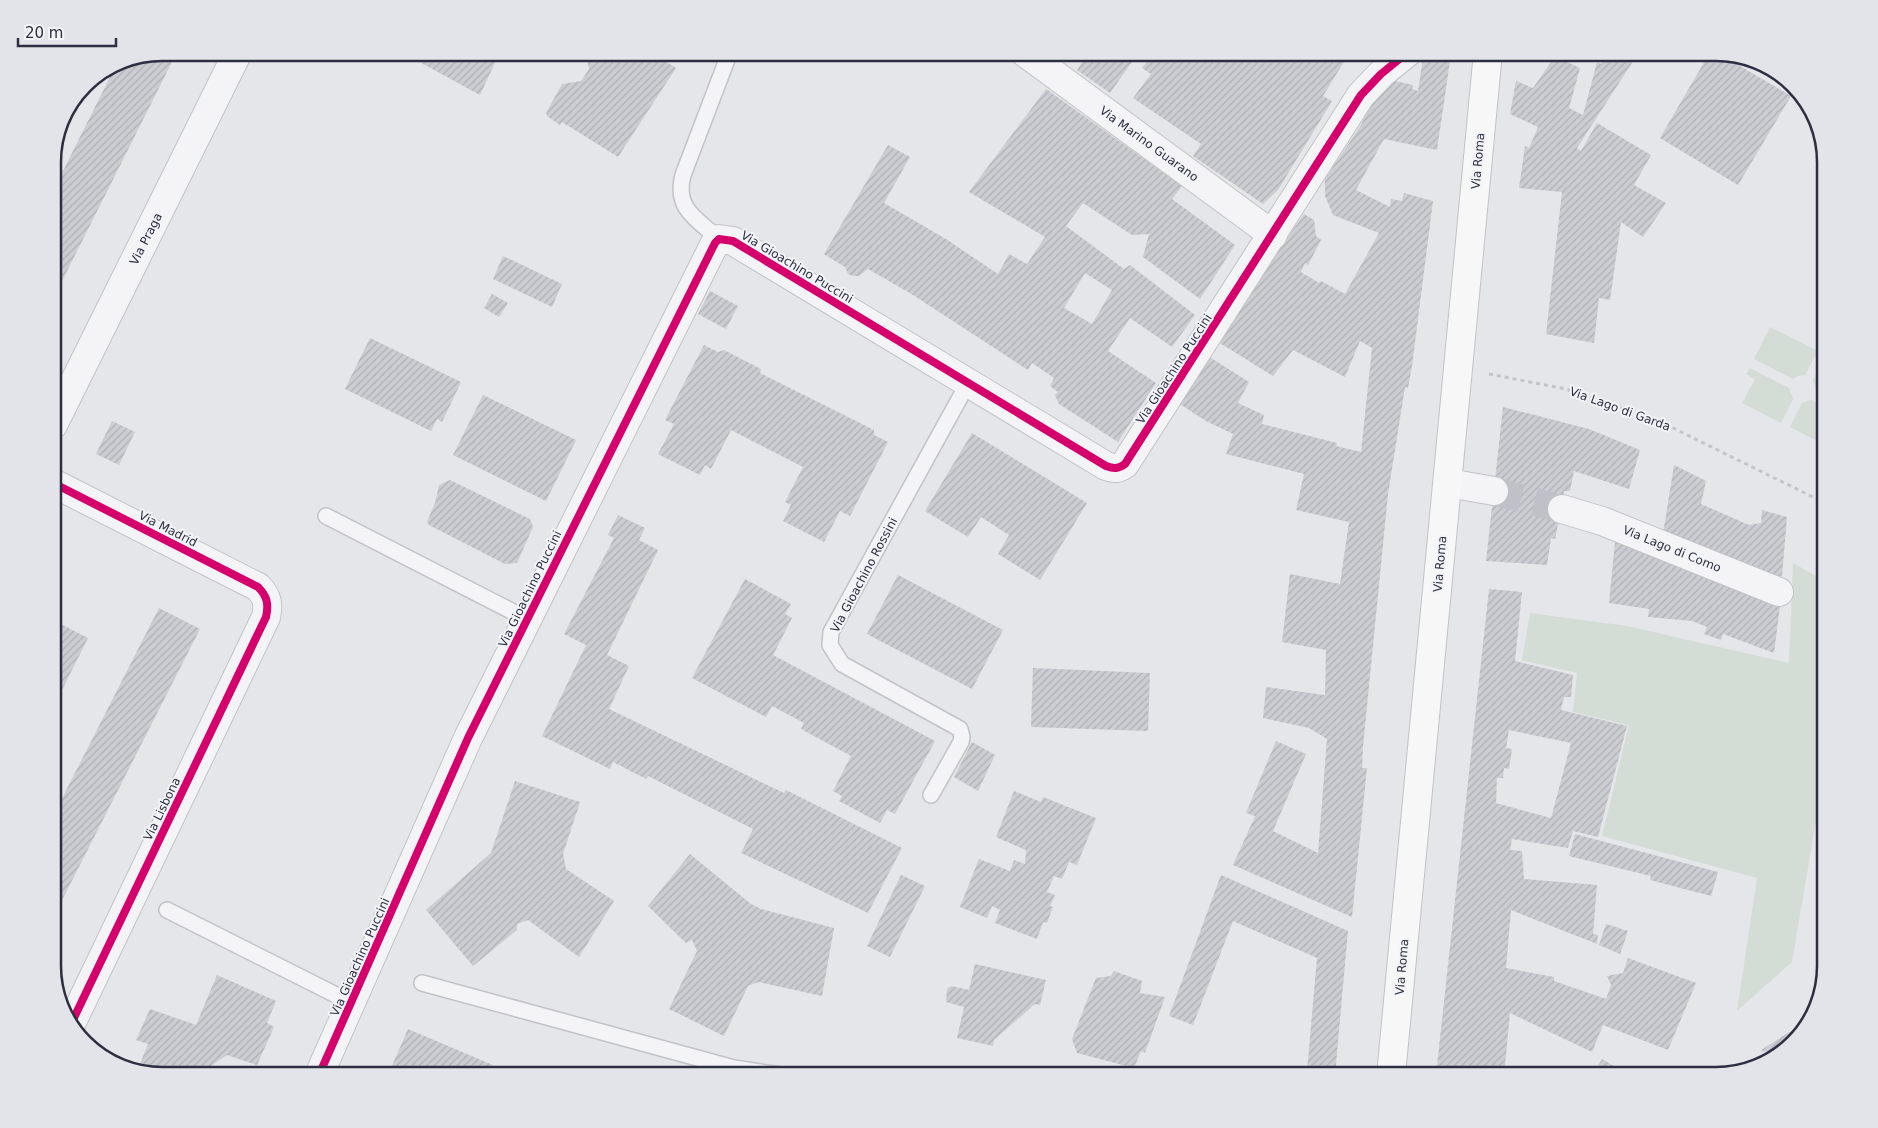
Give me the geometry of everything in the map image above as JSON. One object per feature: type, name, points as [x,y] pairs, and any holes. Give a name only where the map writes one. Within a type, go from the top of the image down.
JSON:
[{"type":"main road","name":"Via Roma","points":[[1393,1067],[1487,61]]},
{"type":"street","name":"Via Praga","points":[[61,409],[234,61]]},
{"type":"street","name":"Via Marino Guarano","points":[[1036,61],[1273,235]]},
{"type":"street","name":"Via Gioachino Puccini","points":[[323,1067],[468,738],[711,249],[720,239],[733,241],[1106,466],[1114,469],[1120,468],[1131,456],[1361,95],[1381,74],[1397,61]]},
{"type":"street","points":[[1448,483],[1494,491]]},
{"type":"street","name":"Via Madrid","points":[[61,487],[258,587],[268,601]]},
{"type":"street","name":"Via Lago di Como","points":[[1562,509],[1602,521],[1779,592]]},
{"type":"street","name":"Via Lisbona","points":[[75,1016],[266,617],[268,601]]},
{"type":"lane","name":"Via Gioachino Puccini","points":[[720,239],[685,208],[680,192],[683,175],[726,61]]},
{"type":"lane","name":"Via Gioachino Rossini","points":[[931,795],[961,742],[960,728],[842,664],[830,645],[832,632],[968,383]]},
{"type":"lane","points":[[326,516],[527,619]]},
{"type":"lane","points":[[167,910],[352,1003]]},
{"type":"lane","points":[[422,983],[730,1067]]},
{"type":"shaded area","points":[[1770,327],[1817,350],[1805,375],[1793,379],[1754,359]]},
{"type":"shaded area","points":[[1750,368],[1789,388],[1793,399],[1781,423],[1742,403],[1755,379],[1746,374]]},
{"type":"shaded area","points":[[1817,372],[1817,392],[1816,391],[1813,380]]},
{"type":"shaded area","points":[[1811,400],[1817,403],[1817,441],[1790,427],[1802,403]]},
{"type":"shaded area","points":[[1793,563],[1817,576],[1817,815],[1792,962],[1737,1011],[1757,878],[1602,836],[1629,725],[1573,712],[1577,673],[1522,660],[1530,613],[1627,626],[1789,663]]},
{"type":"building","points":[[172,61],[61,283],[61,175],[111,76],[123,69],[142,63]]},
{"type":"building","points":[[418,61],[496,61],[480,95]]},
{"type":"building","points":[[588,61],[665,61],[676,68],[618,157],[562,122],[560,125],[547,116],[546,113],[562,84],[581,81],[589,69]]},
{"type":"building","points":[[1083,61],[1133,61],[1110,93],[1077,70]]},
{"type":"building","points":[[1147,61],[1344,61],[1323,96],[1332,101],[1278,190],[1263,204],[1193,156],[1201,144],[1133,98],[1151,74],[1142,68]]},
{"type":"building","points":[[1423,61],[1450,61],[1437,150],[1384,139],[1356,190],[1390,207],[1391,199],[1402,201],[1404,193],[1433,201],[1412,366],[1408,388],[1405,387],[1388,494],[1363,747],[1362,768],[1367,768],[1352,917],[1233,865],[1255,816],[1246,813],[1276,741],[1306,754],[1273,831],[1318,853],[1327,739],[1309,728],[1263,718],[1266,687],[1325,695],[1326,650],[1282,642],[1290,574],[1340,584],[1349,522],[1296,510],[1304,474],[1226,454],[1233,434],[1206,421],[1175,401],[1208,356],[1249,382],[1238,403],[1264,415],[1262,424],[1337,443],[1336,446],[1361,452],[1372,348],[1360,341],[1345,377],[1293,350],[1273,376],[1215,340],[1304,214],[1314,220],[1316,236],[1321,240],[1308,265],[1305,263],[1301,272],[1319,283],[1321,281],[1345,294],[1379,233],[1333,215],[1325,196],[1325,179],[1361,125],[1372,100],[1386,79],[1413,85],[1412,89],[1418,91]]},
{"type":"building","points":[[1549,61],[1565,61],[1580,68],[1569,108],[1583,115],[1597,62],[1602,64],[1603,61],[1633,61],[1577,148],[1581,151],[1597,123],[1651,155],[1634,185],[1666,203],[1643,237],[1621,222],[1610,300],[1599,298],[1594,343],[1546,334],[1562,192],[1519,188],[1525,146],[1529,148],[1538,127],[1510,114],[1516,81],[1533,88],[1551,62]]},
{"type":"building","points":[[1705,61],[1736,64],[1791,96],[1738,185],[1660,138]]},
{"type":"building","points":[[1046,89],[1182,186],[1172,199],[1235,245],[1200,299],[1143,257],[1149,234],[1132,235],[1083,203],[1066,226],[1124,269],[1130,265],[1195,315],[1172,347],[1130,318],[1108,351],[1156,383],[1118,442],[1059,404],[1055,395],[1058,392],[1050,386],[1054,378],[1032,363],[1028,370],[913,295],[868,269],[859,276],[853,276],[848,274],[845,267],[824,254],[888,145],[910,157],[884,203],[946,239],[998,274],[1009,254],[1027,264],[1045,237],[969,192]],"holes":[[[1085,273],[1112,290],[1092,324],[1064,308]]]},
{"type":"building","points":[[503,256],[562,284],[552,307],[493,279]]},
{"type":"building","points":[[710,291],[738,306],[726,329],[698,314]]},
{"type":"building","points":[[492,294],[508,303],[499,317],[484,308]]},
{"type":"building","points":[[370,338],[461,382],[442,422],[437,419],[431,431],[345,389]]},
{"type":"building","points":[[704,345],[718,352],[724,350],[761,369],[760,373],[874,430],[874,435],[888,442],[850,516],[840,511],[824,542],[783,521],[791,505],[785,502],[803,467],[731,430],[711,469],[705,465],[700,475],[658,454],[674,424],[665,420]]},
{"type":"building","points":[[483,395],[576,440],[546,501],[453,455]]},
{"type":"building","points":[[1503,407],[1589,429],[1640,450],[1629,489],[1574,471],[1570,491],[1564,491],[1561,524],[1558,524],[1555,539],[1551,538],[1547,565],[1486,561]]},
{"type":"building","points":[[112,421],[135,432],[119,465],[96,454]]},
{"type":"building","points":[[972,433],[1087,503],[1040,580],[998,554],[1009,535],[981,517],[968,537],[925,511]]},
{"type":"building","points":[[1674,465],[1706,481],[1701,504],[1749,525],[1761,523],[1762,510],[1787,517],[1782,576],[1774,577],[1663,534]]},
{"type":"building","points":[[450,480],[530,519],[533,527],[517,563],[505,564],[429,525],[427,522],[435,503],[439,485]]},
{"type":"building","points":[[618,515],[645,528],[639,540],[658,550],[607,655],[629,666],[609,709],[784,793],[786,790],[902,848],[868,913],[741,853],[753,829],[648,776],[646,779],[613,762],[610,769],[542,736],[586,645],[564,634],[614,538],[608,535]]},
{"type":"building","points":[[1615,542],[1634,543],[1781,598],[1774,653],[1723,634],[1721,640],[1704,634],[1707,627],[1692,621],[1648,617],[1649,609],[1609,603]]},
{"type":"building","points":[[898,575],[1003,630],[972,689],[867,634]]},
{"type":"building","points":[[745,579],[791,604],[785,614],[792,618],[773,655],[935,741],[895,814],[887,810],[880,823],[839,801],[842,796],[833,791],[851,756],[801,729],[804,723],[772,706],[766,717],[692,678]]},
{"type":"building","points":[[1489,589],[1522,592],[1515,661],[1573,675],[1571,697],[1564,697],[1561,710],[1627,726],[1598,837],[1573,831],[1568,848],[1512,839],[1510,850],[1522,851],[1524,879],[1597,885],[1593,934],[1598,935],[1597,944],[1511,910],[1506,968],[1554,977],[1554,981],[1606,999],[1611,985],[1607,976],[1623,973],[1628,958],[1696,983],[1668,1050],[1603,1025],[1592,1052],[1510,1013],[1505,1067],[1437,1067]],"holes":[[[1509,730],[1571,743],[1551,818],[1496,803],[1497,778],[1503,778],[1504,768],[1509,769],[1512,749],[1506,748]]]},
{"type":"building","points":[[159,608],[200,629],[61,902],[61,800]]},
{"type":"building","points":[[61,624],[88,638],[61,692]]},
{"type":"building","points":[[1033,668],[1150,673],[1148,731],[1031,727]]},
{"type":"building","points":[[972,742],[995,755],[978,791],[954,777]]},
{"type":"building","points":[[515,781],[580,802],[563,854],[566,869],[614,901],[579,957],[528,920],[517,924],[517,930],[473,966],[426,910],[491,853]]},
{"type":"building","points":[[1014,791],[1041,802],[1043,797],[1096,818],[1077,865],[1069,862],[1062,879],[1054,876],[1047,892],[1055,895],[1050,906],[1053,907],[1047,923],[1043,922],[1037,939],[995,923],[1000,910],[992,906],[987,918],[960,907],[979,859],[1010,871],[1014,860],[1025,864],[1026,850],[996,837]]},
{"type":"building","points":[[1575,834],[1718,872],[1711,896],[1650,880],[1651,876],[1569,856]]},
{"type":"building","points":[[690,854],[751,904],[761,909],[834,928],[822,996],[759,982],[748,986],[724,1036],[669,1009],[697,951],[692,940],[686,943],[648,906]]},
{"type":"building","points":[[901,875],[925,886],[890,957],[867,946]]},
{"type":"building","points":[[1221,875],[1348,931],[1336,1067],[1307,1067],[1317,958],[1233,921],[1193,1025],[1169,1016]]},
{"type":"building","points":[[1606,924],[1628,931],[1620,954],[1599,945]]},
{"type":"building","points":[[975,964],[1046,980],[1040,1005],[1035,1004],[994,1040],[993,1046],[957,1038],[964,1007],[946,1002],[947,989],[951,986],[969,990]]},
{"type":"building","points":[[1114,971],[1142,981],[1140,993],[1165,997],[1145,1053],[1141,1051],[1134,1067],[1077,1053],[1072,1039],[1096,978],[1111,976]]},
{"type":"building","points":[[217,975],[276,1001],[267,1023],[274,1027],[257,1065],[227,1055],[211,1067],[162,1067],[140,1064],[148,1044],[136,1040],[150,1009],[196,1025]]},
{"type":"building","points":[[408,1029],[493,1065],[492,1067],[391,1067]]},
{"type":"building","points":[[1794,1029],[1777,1046],[1766,1053],[1761,1050]]},
{"type":"building","points":[[1602,1059],[1615,1067],[1598,1067]]},
{"type":"tunnel","points":[[1494,491],[1562,509]]},
{"type":"cycle path","points":[[323,1067],[468,738],[715,243],[719,239],[733,241],[1106,466],[1118,468],[1125,464],[1361,95],[1381,74],[1397,61]]},
{"type":"cycle path","points":[[61,487],[258,587],[265,597],[267,604],[266,617],[75,1016]]}]
